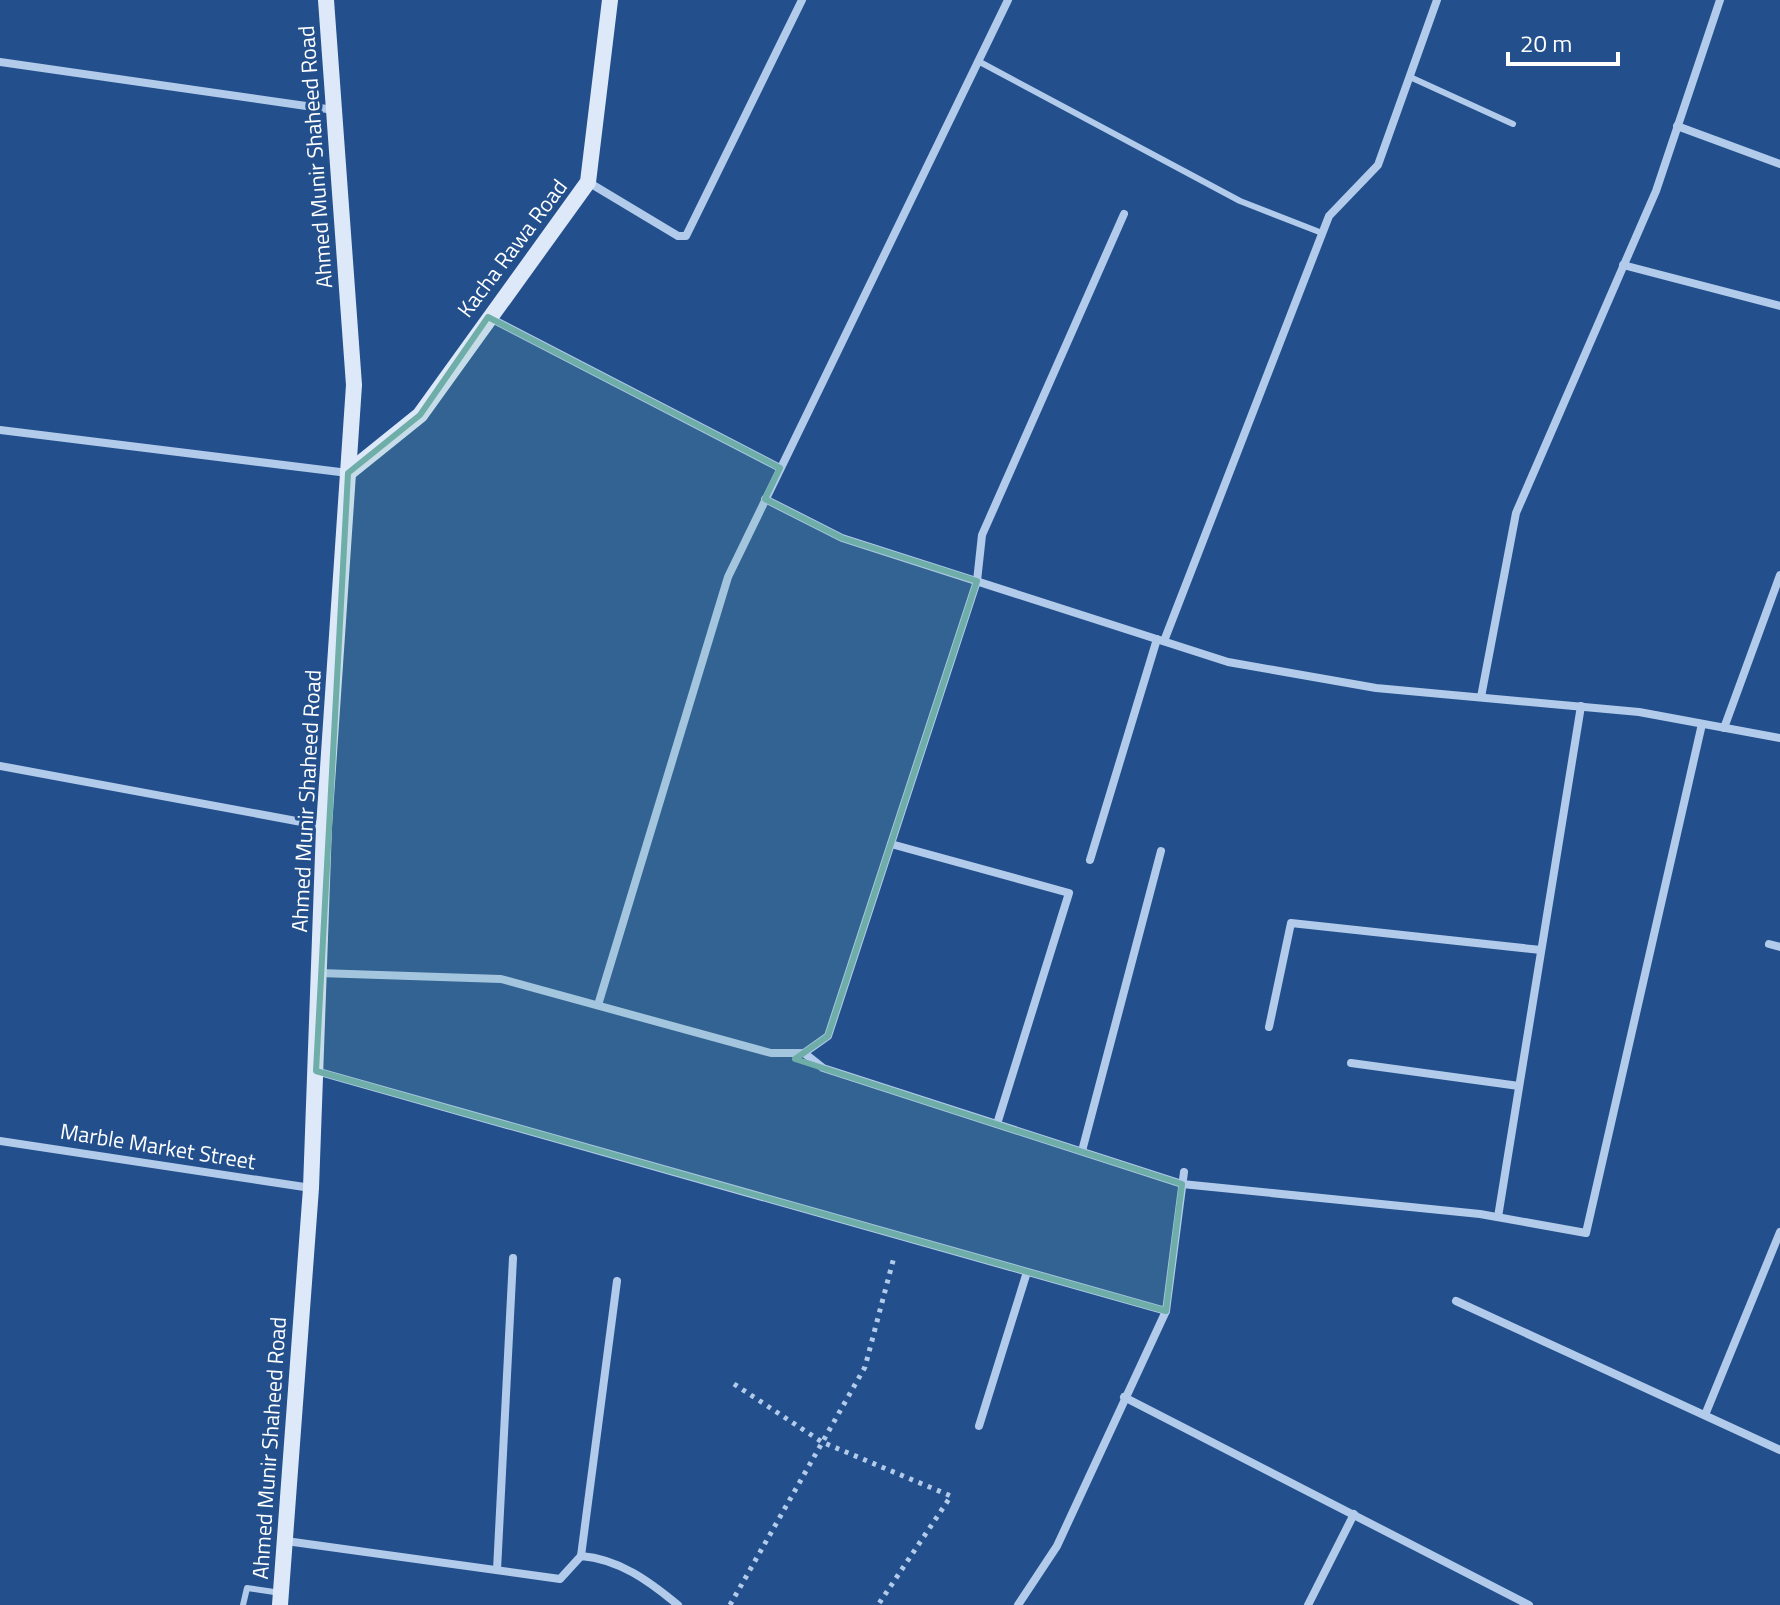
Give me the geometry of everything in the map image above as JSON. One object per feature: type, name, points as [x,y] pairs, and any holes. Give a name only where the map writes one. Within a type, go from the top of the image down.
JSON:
[{"type":"street","name":"Ahmed Munir Shaheed Road","points":[[280,1599],[311,1188],[324,827],[354,385],[326,0]]},
{"type":"street","name":"Kacha Rawa Road","points":[[348,473],[420,415],[588,182],[610,0]]},
{"type":"street","points":[[588,182],[678,236],[686,236],[802,0]]},
{"type":"street","points":[[598,1005],[728,577],[1008,0]]},
{"type":"street","points":[[1090,860],[1161,640],[1322,233],[1329,216],[1378,165],[1437,0]]},
{"type":"street","points":[[1481,697],[1516,513],[1656,191],[1720,0]]},
{"type":"street","points":[[0,62],[334,110]]},
{"type":"street","points":[[1677,126],[1780,164]]},
{"type":"street","points":[[319,973],[501,979],[771,1053],[804,1053],[828,1036],[977,581],[982,535],[1124,214]]},
{"type":"street","points":[[1623,265],[1780,306]]},
{"type":"street","points":[[488,317],[780,468]]},
{"type":"street","points":[[0,430],[348,473]]},
{"type":"street","points":[[765,499],[842,538],[1228,662],[1376,688],[1581,706],[1780,738]]},
{"type":"street","points":[[1724,728],[1780,575]]},
{"type":"street","points":[[1498,1217],[1581,706]]},
{"type":"street","points":[[804,1053],[823,1068],[1182,1184],[1498,1217],[1586,1233],[1702,724]]},
{"type":"street","points":[[0,766],[324,827]]},
{"type":"street","points":[[891,844],[1069,893],[997,1124]]},
{"type":"street","points":[[1082,1151],[1161,851]]},
{"type":"street","points":[[1269,1027],[1291,923],[1541,950]]},
{"type":"street","points":[[1769,944],[1780,947]]},
{"type":"street","points":[[1351,1063],[1519,1086]]},
{"type":"street","points":[[316,1071],[1166,1311]]},
{"type":"street","name":"Marble Market Street","points":[[0,1141],[311,1188]]},
{"type":"street","points":[[1018,1605],[1057,1546],[1166,1311],[1184,1172]]},
{"type":"street","points":[[1705,1415],[1780,1232]]},
{"type":"street","points":[[497,1570],[513,1258]]},
{"type":"street","points":[[979,1426],[1027,1272]]},
{"type":"street","points":[[285,1541],[560,1579],[581,1556],[617,1281]]},
{"type":"street","points":[[1456,1301],[1780,1450]]},
{"type":"street","points":[[1124,1397],[1529,1605]]},
{"type":"street","points":[[1308,1605],[1354,1514]]},
{"type":"street","points":[[581,1556],[607,1558],[653,1585],[678,1605]]},
{"type":"lane","points":[[978,61],[1240,201],[1322,233]]},
{"type":"lane","points":[[1410,77],[1513,124]]},
{"type":"lane","points":[[243,1605],[247,1588],[280,1599]]},
{"type":"path","points":[[730,1605],[865,1367],[900,1237]]},
{"type":"path","points":[[734,1384],[822,1442],[951,1496],[878,1605]]},
{"type":"highlighted area","points":[[488,317],[780,468],[765,499],[842,538],[977,581],[828,1036],[795,1059],[1182,1184],[1166,1311],[316,1071],[348,473],[420,415]]}]
